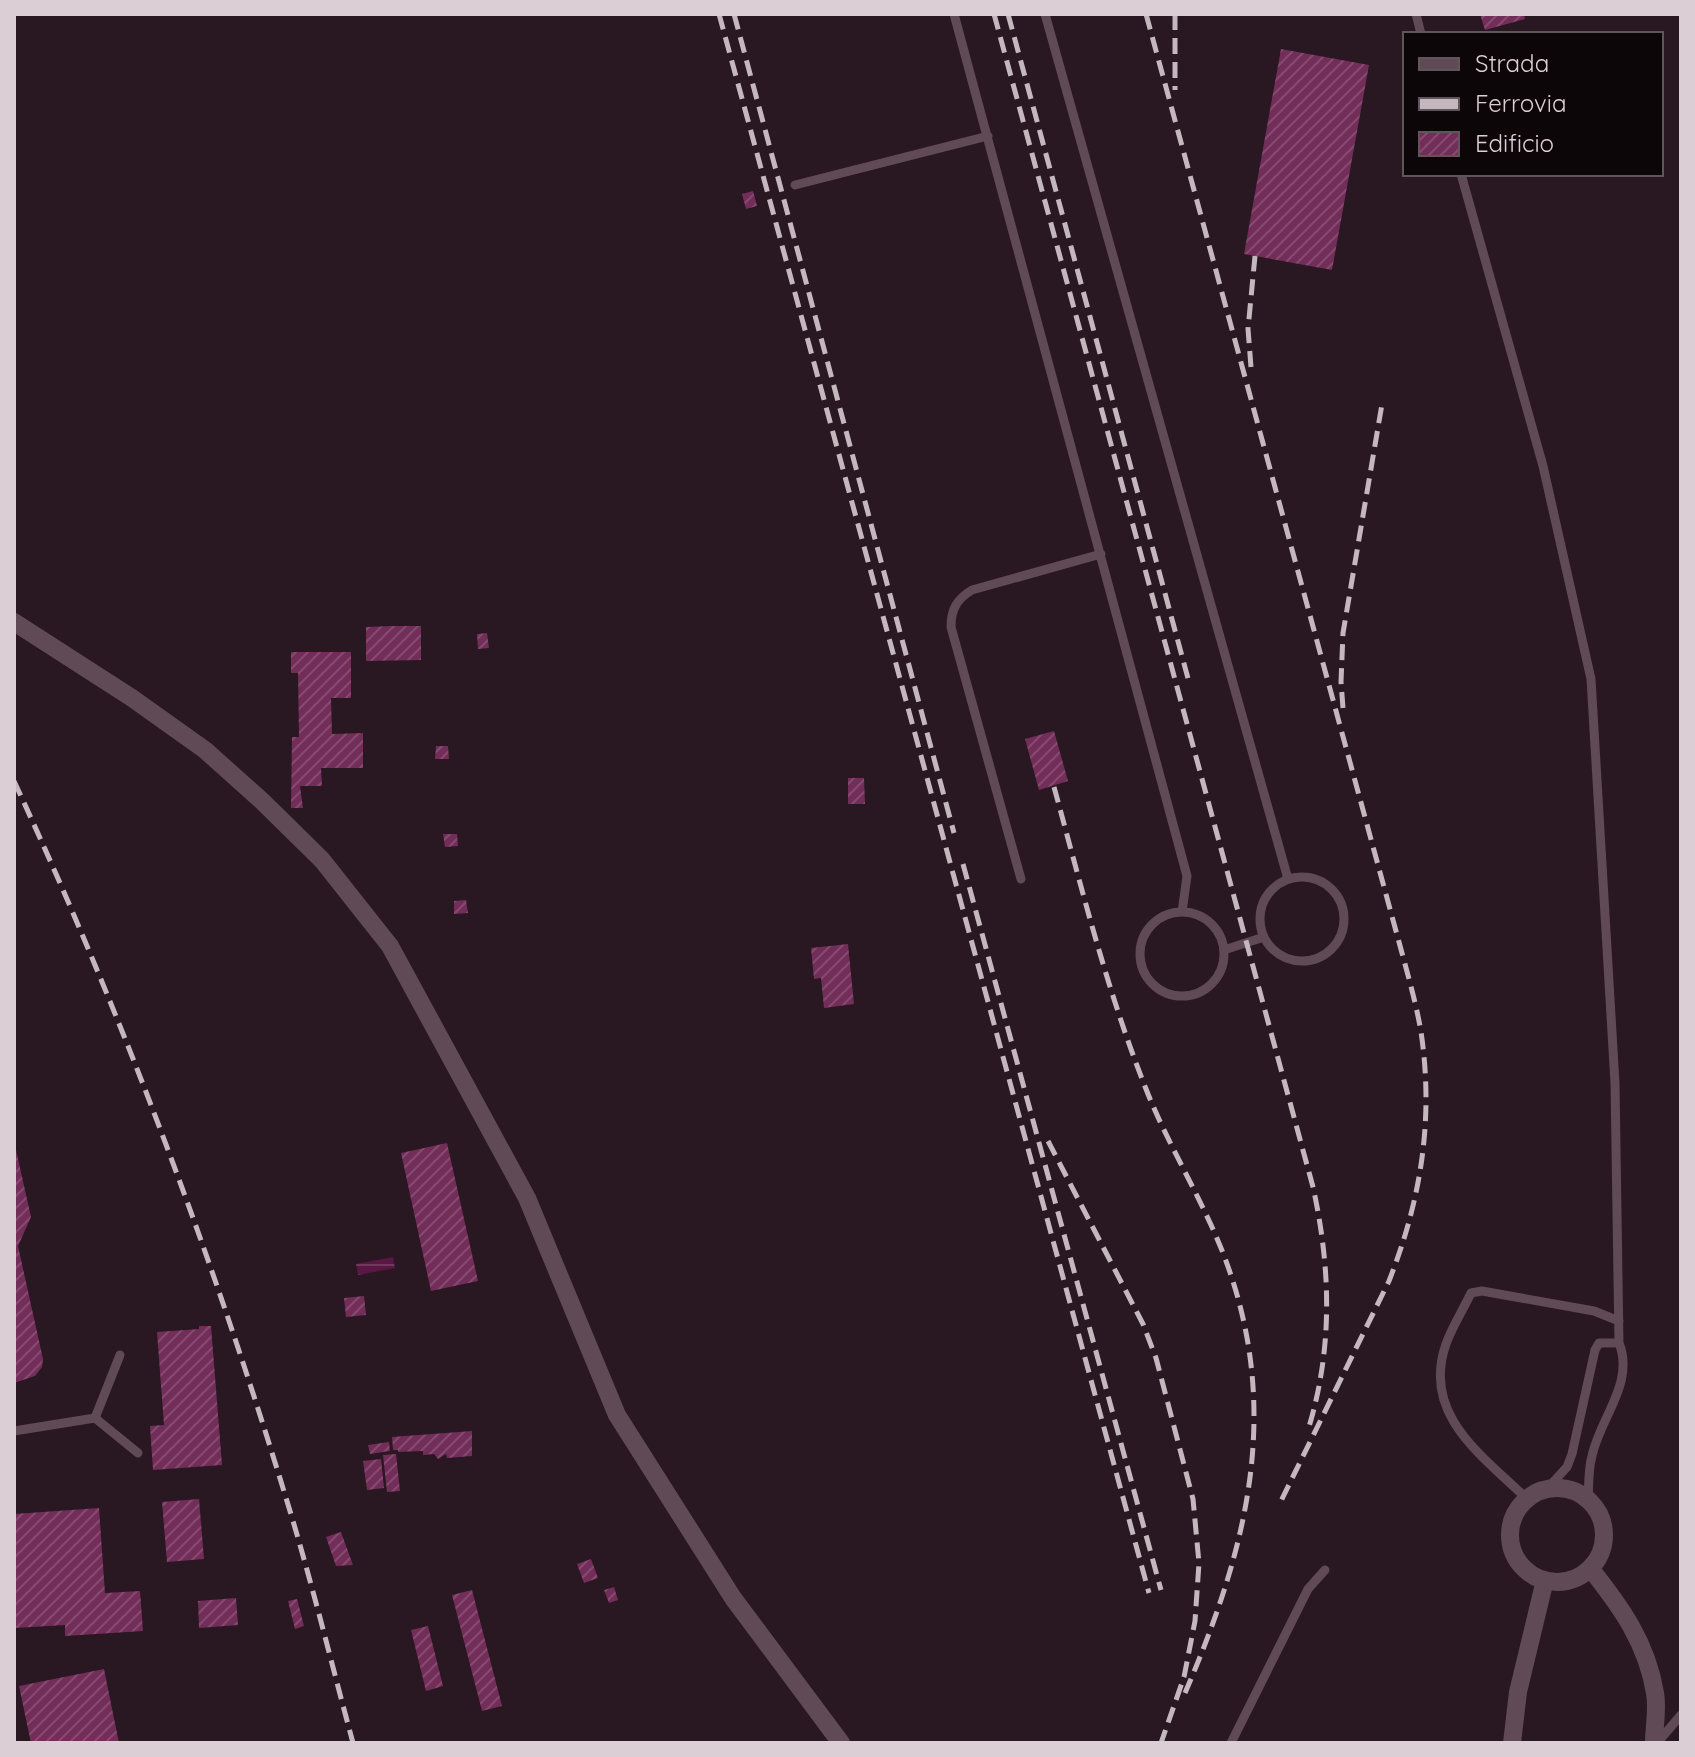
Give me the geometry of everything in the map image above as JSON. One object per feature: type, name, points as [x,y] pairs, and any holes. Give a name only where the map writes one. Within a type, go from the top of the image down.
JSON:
[{"type":"street","points":[[14,622],[132,698],[205,750],[322,860],[390,946],[527,1198],[617,1415],[733,1598],[841,1743]]},
{"type":"street","points":[[1568,1489],[1588,1500],[1597,1509],[1604,1534],[1598,1558],[1590,1568],[1577,1577],[1561,1582],[1531,1574],[1514,1552],[1510,1538],[1517,1510],[1527,1499],[1546,1490],[1568,1489]]},
{"type":"street","points":[[1590,1568],[1620,1604],[1642,1643],[1656,1696],[1655,1743]]},
{"type":"street","points":[[1512,1743],[1518,1692],[1545,1580]]},
{"type":"lane","points":[[954,14],[1187,876],[1182,912]]},
{"type":"lane","points":[[1045,14],[1288,879]]},
{"type":"lane","points":[[795,185],[988,136]]},
{"type":"lane","points":[[1462,176],[1543,466],[1591,679],[1615,1083],[1619,1343],[1625,1357],[1622,1382],[1592,1456],[1588,1500]]},
{"type":"lane","points":[[1021,879],[951,627],[953,609],[972,590],[1101,554]]},
{"type":"lane","points":[[1288,879],[1315,879],[1328,885],[1337,895],[1345,921],[1342,935],[1324,955],[1297,961],[1283,957],[1272,949],[1264,937],[1260,923],[1266,897],[1288,879]]},
{"type":"lane","points":[[1182,912],[1194,913],[1215,927],[1224,950],[1219,975],[1210,986],[1199,993],[1185,996],[1172,995],[1149,981],[1140,956],[1141,942],[1156,920],[1182,912]]},
{"type":"lane","points":[[1224,950],[1264,937]]},
{"type":"lane","points":[[1527,1499],[1470,1444],[1452,1423],[1443,1404],[1441,1372],[1446,1345],[1471,1293],[1482,1291],[1594,1311],[1619,1321]]},
{"type":"lane","points":[[1546,1490],[1567,1467],[1572,1454],[1595,1350],[1599,1343],[1619,1343]]},
{"type":"lane","points":[[95,1418],[120,1355]]},
{"type":"lane","points":[[14,1431],[95,1418],[138,1453]]},
{"type":"lane","points":[[1231,1743],[1308,1589],[1325,1570]]},
{"type":"lane","points":[[1655,1743],[1681,1715]]},
{"type":"shaded area","points":[[393,1257],[395,1268],[358,1275],[356,1264]]},
{"type":"building","points":[[1480,14],[1524,14],[1525,19],[1485,30]]},
{"type":"building","points":[[1281,49],[1369,65],[1332,270],[1244,254]]},
{"type":"building","points":[[753,191],[757,206],[746,209],[742,194]]},
{"type":"building","points":[[421,626],[421,660],[366,661],[366,627]]},
{"type":"building","points":[[487,633],[489,648],[478,649],[477,634]]},
{"type":"building","points":[[291,652],[351,652],[351,698],[331,698],[332,734],[363,733],[363,768],[321,768],[322,786],[300,786],[303,808],[291,808],[292,737],[299,737],[298,673],[291,673]]},
{"type":"building","points":[[1054,731],[1068,781],[1039,790],[1025,739]]},
{"type":"building","points":[[436,746],[448,746],[449,759],[435,759]]},
{"type":"building","points":[[848,778],[864,778],[865,804],[848,804]]},
{"type":"building","points":[[443,834],[457,834],[458,846],[445,847]]},
{"type":"building","points":[[466,900],[468,913],[454,914],[454,901]]},
{"type":"building","points":[[848,944],[854,1004],[824,1008],[821,978],[814,979],[811,948]]},
{"type":"building","points":[[14,1141],[31,1217],[18,1246],[43,1359],[42,1367],[35,1376],[14,1383]]},
{"type":"building","points":[[447,1143],[478,1281],[431,1291],[401,1153]]},
{"type":"building","points":[[364,1296],[366,1315],[346,1317],[344,1298]]},
{"type":"building","points":[[199,1326],[211,1326],[222,1465],[153,1470],[150,1426],[164,1425],[157,1332],[199,1329]]},
{"type":"building","points":[[472,1431],[472,1456],[447,1458],[446,1454],[438,1459],[434,1454],[423,1455],[423,1451],[393,1450],[392,1437]]},
{"type":"building","points":[[389,1442],[390,1451],[370,1454],[368,1445]]},
{"type":"building","points":[[396,1454],[400,1491],[387,1492],[383,1455]]},
{"type":"building","points":[[381,1459],[384,1488],[367,1490],[363,1461]]},
{"type":"building","points":[[199,1499],[204,1559],[167,1562],[162,1502]]},
{"type":"building","points":[[99,1508],[105,1593],[140,1591],[143,1631],[65,1636],[65,1625],[15,1628],[14,1514]]},
{"type":"building","points":[[341,1532],[353,1565],[336,1566],[326,1537]]},
{"type":"building","points":[[591,1559],[598,1578],[584,1583],[577,1564]]},
{"type":"building","points":[[614,1587],[618,1600],[609,1603],[604,1590]]},
{"type":"building","points":[[472,1590],[502,1706],[482,1711],[452,1595]]},
{"type":"building","points":[[236,1598],[238,1625],[199,1628],[198,1601]]},
{"type":"building","points":[[297,1599],[304,1626],[295,1629],[288,1601]]},
{"type":"building","points":[[428,1626],[443,1686],[426,1691],[411,1630]]},
{"type":"building","points":[[104,1669],[119,1743],[31,1743],[19,1686]]},
{"type":"railway","points":[[719,14],[1149,1593]]},
{"type":"railway","points":[[734,14],[954,833]]},
{"type":"railway","points":[[994,14],[1313,1187],[1323,1248],[1327,1309],[1322,1369],[1308,1430]]},
{"type":"railway","points":[[1008,14],[1189,682]]},
{"type":"railway","points":[[1146,14],[1408,976],[1425,1064],[1422,1159],[1400,1251],[1389,1281],[1281,1501]]},
{"type":"railway","points":[[1175,14],[1175,90]]},
{"type":"railway","points":[[1251,367],[1248,329],[1255,256]]},
{"type":"railway","points":[[1343,708],[1343,633],[1382,404]]},
{"type":"railway","points":[[14,781],[94,962],[201,1239],[293,1521],[353,1743]]},
{"type":"railway","points":[[1054,787],[1119,1015],[1155,1110],[1223,1253],[1241,1310],[1251,1367],[1254,1422],[1250,1476],[1241,1530],[1226,1584],[1185,1693]]},
{"type":"railway","points":[[963,864],[1161,1590]]},
{"type":"railway","points":[[1048,1141],[1143,1324],[1156,1358],[1193,1499],[1199,1563],[1195,1621],[1184,1677],[1161,1743]]}]
